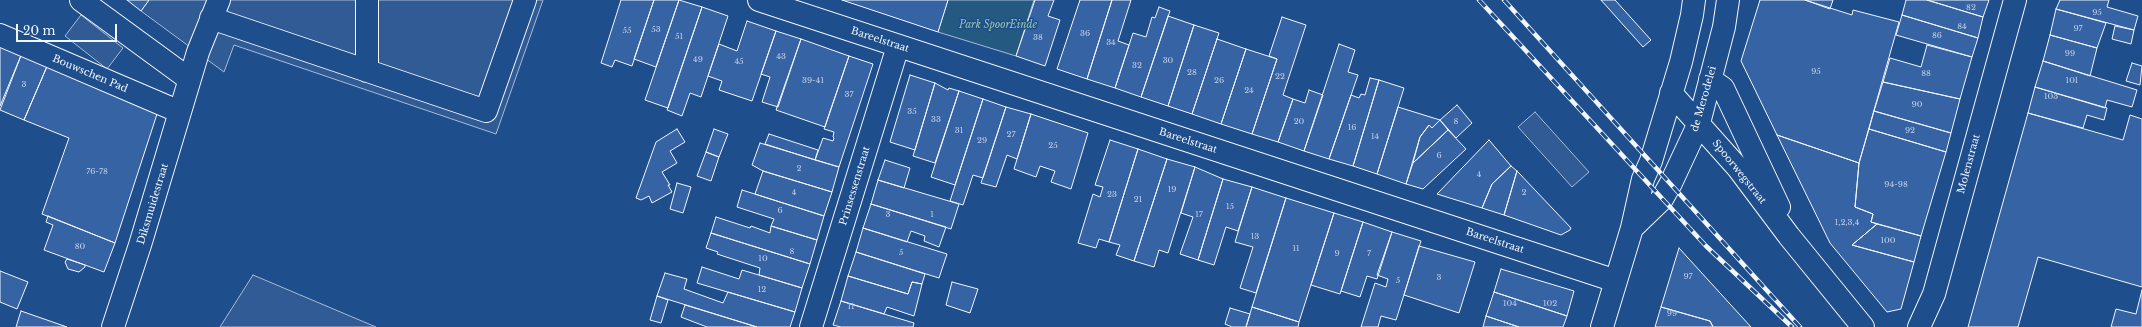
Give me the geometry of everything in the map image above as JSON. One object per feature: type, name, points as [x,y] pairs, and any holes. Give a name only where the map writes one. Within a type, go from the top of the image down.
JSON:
[{"type":"street","points":[[81,0],[189,79]]},
{"type":"street","points":[[367,0],[367,71]]},
{"type":"street","points":[[215,9],[367,71],[486,111],[525,0]]},
{"type":"street","name":"Bareelstraat","points":[[759,0],[1616,281]]},
{"type":"street","name":"de Merodelei","points":[[1602,327],[1632,228],[1643,179],[1651,161],[1671,93],[1690,22],[1694,0]]},
{"type":"street","name":"de Merodelei","points":[[1632,228],[1662,199],[1671,184],[1699,124],[1724,27],[1728,0]]},
{"type":"street","name":"Molenstraat","points":[[1919,327],[1934,294],[2015,0]]},
{"type":"street","name":"Diksmuidestraat","points":[[113,327],[140,245],[189,79],[215,9]]},
{"type":"street","name":"Bouwschen Pad","points":[[0,35],[180,112]]},
{"type":"street","name":"Prinsessenstraat","points":[[811,327],[898,46]]},
{"type":"street","name":"Spoorwegstraat","points":[[1710,79],[1724,88],[1780,209],[1788,236]]},
{"type":"street","name":"Spoorwegstraat","points":[[1671,93],[1738,168],[1788,236],[1864,327]]},
{"type":"green space","name":"Park SpoorEinde","points":[[948,0],[1034,0],[1016,56],[938,32]]},
{"type":"shaded area","points":[[149,0],[543,0],[496,134],[234,45],[224,72],[141,11]]},
{"type":"shaded area","points":[[81,15],[123,48],[107,69],[65,36]]},
{"type":"shaded area","points":[[1535,112],[1589,172],[1572,187],[1518,127]]},
{"type":"shaded area","points":[[253,275],[376,327],[220,327]]},
{"type":"building","points":[[127,0],[149,0],[141,11]]},
{"type":"building","points":[[621,0],[654,0],[632,66],[615,60],[612,67],[601,63]]},
{"type":"building","points":[[654,0],[679,0],[656,67],[634,59]]},
{"type":"building","points":[[679,0],[702,7],[668,108],[645,100]]},
{"type":"building","points":[[842,0],[948,0],[938,32]]},
{"type":"building","points":[[1035,0],[1054,0],[1048,16],[1060,20],[1045,66],[1016,56]]},
{"type":"building","points":[[1080,0],[1112,0],[1087,79],[1057,69]]},
{"type":"building","points":[[1112,0],[1131,0],[1118,41],[1129,45],[1115,88],[1087,79]]},
{"type":"building","points":[[1601,0],[1615,0],[1651,40],[1643,47]]},
{"type":"building","points":[[1760,0],[1805,0],[1852,15],[1853,10],[1899,22],[1859,163],[1777,135],[1741,61]]},
{"type":"building","points":[[1805,0],[1833,0],[1830,9]]},
{"type":"building","points":[[1906,0],[1927,0],[1983,17],[1978,38],[1902,15]]},
{"type":"building","points":[[1927,0],[1989,0],[1983,17]]},
{"type":"building","points":[[2060,0],[2109,0],[2107,7],[2138,16],[2134,30],[2056,9]]},
{"type":"building","points":[[702,7],[728,16],[701,97],[690,93],[682,116],[667,110]]},
{"type":"building","points":[[1159,7],[1170,11],[1141,97],[1115,88],[1133,33],[1146,37],[1152,17],[1155,18]]},
{"type":"building","points":[[2056,9],[2106,23],[2097,48],[2050,35]]},
{"type":"building","points":[[1902,15],[1978,38],[1972,57],[1896,35]]},
{"type":"building","points":[[1168,16],[1194,25],[1168,106],[1141,97]]},
{"type":"building","points":[[1282,17],[1306,25],[1283,95],[1293,99],[1278,142],[1252,134],[1277,59],[1269,56]]},
{"type":"building","points":[[747,21],[776,31],[752,101],[719,90],[722,81],[708,76],[719,44],[737,51]]},
{"type":"building","points":[[1194,25],[1219,33],[1192,114],[1168,106]]},
{"type":"building","points":[[2115,26],[2134,30],[2131,44],[2112,39]]},
{"type":"building","points":[[776,31],[801,39],[778,107],[762,102],[770,77],[761,74]]},
{"type":"building","points":[[2050,35],[2097,48],[2090,76],[2043,61]]},
{"type":"building","points":[[801,39],[849,56],[825,127],[776,110]]},
{"type":"building","points":[[1217,39],[1246,49],[1221,124],[1192,114]]},
{"type":"building","points":[[0,43],[22,53],[0,106]]},
{"type":"building","points":[[1339,44],[1355,50],[1348,72],[1358,75],[1329,159],[1304,151]]},
{"type":"building","points":[[1927,45],[1972,57],[1960,99],[1883,82],[1890,58],[1921,67]]},
{"type":"building","points":[[1246,49],[1277,59],[1252,134],[1221,124]]},
{"type":"building","points":[[22,53],[48,64],[24,120],[0,110]]},
{"type":"building","points":[[849,56],[873,64],[839,167],[815,160],[823,138],[833,141],[834,138],[834,132],[824,129]]},
{"type":"building","points":[[2043,61],[2137,90],[2132,107],[2107,100],[2105,108],[2035,87]]},
{"type":"building","points":[[2132,63],[2142,66],[2140,85],[2126,81]]},
{"type":"building","points":[[48,64],[158,111],[115,243],[42,214],[69,138],[24,120]]},
{"type":"building","points":[[910,75],[935,83],[915,150],[890,142]]},
{"type":"building","points":[[1370,78],[1379,80],[1353,166],[1329,159],[1351,95],[1359,98],[1361,94],[1365,95]]},
{"type":"building","points":[[1379,80],[1404,88],[1377,174],[1353,166]]},
{"type":"building","points":[[1883,82],[1960,99],[1951,133],[1874,111]]},
{"type":"building","points":[[935,83],[948,90],[949,88],[959,91],[935,163],[913,156]]},
{"type":"building","points":[[2035,87],[2107,108],[2104,120],[2087,115],[2083,128],[2028,113]]},
{"type":"building","points":[[1309,90],[1323,95],[1304,151],[1278,142],[1293,99],[1305,103]]},
{"type":"building","points":[[959,91],[983,99],[955,185],[931,177]]},
{"type":"building","points":[[983,99],[1006,107],[983,178],[973,175],[963,205],[950,201]]},
{"type":"building","points":[[1457,105],[1472,123],[1456,138],[1440,120]]},
{"type":"building","points":[[1006,107],[1031,114],[1017,159],[1007,155],[996,187],[981,183]]},
{"type":"building","points":[[1398,107],[1440,120],[1432,128],[1429,125],[1420,137],[1406,184],[1377,174]]},
{"type":"building","points":[[1874,111],[1951,133],[1946,152],[1869,129]]},
{"type":"building","points":[[2028,113],[2123,140],[2130,115],[2142,119],[2142,287],[2038,257],[2018,327],[1968,327]]},
{"type":"building","points":[[1031,114],[1088,133],[1071,189],[1051,182],[1055,171],[1040,166],[1036,177],[1014,169]]},
{"type":"building","points":[[1440,120],[1448,130],[1413,163],[1420,137],[1429,125],[1432,128]]},
{"type":"building","points":[[677,129],[685,142],[670,151],[677,163],[662,172],[670,185],[668,185],[672,192],[652,203],[649,196],[641,200],[636,198],[656,142]]},
{"type":"building","points":[[714,129],[728,134],[719,157],[706,152]]},
{"type":"building","points":[[1869,129],[1946,152],[1921,236],[1871,222],[1873,214],[1855,207],[1859,163]]},
{"type":"building","points":[[1448,130],[1466,149],[1423,189],[1406,184],[1413,163]]},
{"type":"building","points":[[769,134],[818,150],[815,160],[765,144]]},
{"type":"building","points":[[1777,135],[1859,163],[1855,207],[1873,214],[1871,222],[1877,224],[1852,245],[1914,262],[1901,309],[1887,312],[1830,243]]},
{"type":"building","points":[[1110,140],[1138,149],[1109,242],[1099,239],[1096,248],[1078,243],[1093,194],[1100,197],[1103,187],[1095,185]]},
{"type":"building","points":[[1489,140],[1511,166],[1492,184],[1482,208],[1437,194]]},
{"type":"building","points":[[760,143],[839,167],[832,192],[763,171],[752,165]]},
{"type":"building","points":[[1138,149],[1167,159],[1134,261],[1116,255],[1120,245],[1109,242]]},
{"type":"building","points":[[706,152],[719,157],[711,181],[697,176]]},
{"type":"building","points":[[1167,159],[1195,167],[1168,253],[1159,250],[1154,267],[1134,261]]},
{"type":"building","points":[[885,160],[910,168],[904,188],[878,180]]},
{"type":"building","points":[[1511,166],[1517,171],[1504,215],[1482,208],[1492,184]]},
{"type":"building","points":[[1195,167],[1223,179],[1198,260],[1180,254],[1193,217],[1181,213]]},
{"type":"building","points":[[763,171],[832,192],[824,216],[755,194]]},
{"type":"building","points":[[1517,171],[1571,228],[1570,230],[1561,235],[1504,215]]},
{"type":"building","points":[[1223,179],[1252,187],[1238,231],[1226,227],[1214,265],[1198,260]]},
{"type":"building","points":[[878,180],[959,204],[951,229],[871,204]]},
{"type":"building","points":[[677,183],[691,187],[683,213],[670,209]]},
{"type":"building","points":[[1252,187],[1286,198],[1256,293],[1240,288],[1253,247],[1235,242]]},
{"type":"building","points":[[742,190],[824,216],[817,240],[771,226],[774,219],[737,207]]},
{"type":"building","points":[[1286,198],[1334,213],[1299,322],[1252,307]]},
{"type":"building","points":[[871,204],[946,227],[939,247],[924,241],[925,236],[911,231],[907,242],[863,228]]},
{"type":"building","points":[[1334,213],[1363,222],[1340,294],[1311,285]]},
{"type":"building","points":[[48,216],[115,243],[104,272],[44,250],[53,225],[46,222]]},
{"type":"building","points":[[716,217],[750,228],[751,226],[770,233],[771,226],[817,240],[810,264],[711,233]]},
{"type":"building","points":[[1363,222],[1392,232],[1377,279],[1367,276],[1360,297],[1341,291]]},
{"type":"building","points":[[1877,224],[1921,236],[1914,262],[1852,245]]},
{"type":"building","points":[[863,228],[947,254],[939,278],[856,252]]},
{"type":"building","points":[[1392,232],[1421,241],[1396,320],[1381,316],[1378,327],[1361,327],[1375,283],[1386,287],[1388,279],[1377,275]]},
{"type":"building","points":[[711,233],[810,264],[802,288],[759,275],[760,268],[717,254],[718,252],[706,248]]},
{"type":"building","points":[[1419,246],[1475,262],[1459,313],[1404,295]]},
{"type":"building","points":[[1679,248],[1751,327],[1713,327],[1710,321],[1661,307]]},
{"type":"building","points":[[856,252],[925,274],[922,284],[912,282],[908,294],[848,276]]},
{"type":"building","points":[[67,259],[85,265],[85,267],[79,272],[68,269],[65,262]]},
{"type":"building","points":[[702,267],[739,279],[742,270],[802,288],[795,312],[697,283]]},
{"type":"building","points":[[1501,269],[1574,291],[1567,316],[1494,292]]},
{"type":"building","points":[[0,271],[28,282],[17,309],[0,302]]},
{"type":"building","points":[[665,273],[687,279],[684,289],[723,303],[728,292],[795,312],[790,327],[757,327],[657,296]]},
{"type":"building","points":[[848,276],[908,294],[912,282],[922,284],[914,316],[887,307],[884,314],[841,301]]},
{"type":"building","points":[[952,282],[978,289],[970,313],[946,305]]},
{"type":"building","points":[[2142,290],[2142,327],[2111,327],[2116,309],[2136,314]]},
{"type":"building","points":[[1494,292],[1567,316],[1563,327],[1519,327],[1486,316]]},
{"type":"building","points":[[657,296],[668,300],[661,323],[650,320]]},
{"type":"building","points":[[841,301],[914,323],[913,327],[841,327],[833,325]]},
{"type":"building","points":[[685,305],[757,327],[707,327],[681,317]]},
{"type":"building","points":[[1252,307],[1299,322],[1298,327],[1246,327]]},
{"type":"building","points":[[1661,307],[1710,321],[1713,327],[1655,327]]},
{"type":"building","points":[[1230,308],[1250,314],[1246,327],[1232,327],[1225,324]]},
{"type":"building","points":[[21,311],[67,327],[16,327]]},
{"type":"building","points":[[1486,316],[1519,327],[1483,327]]},
{"type":"railway","points":[[1479,0],[1706,246],[1792,327]]},
{"type":"railway","points":[[1504,0],[1800,327]]}]
